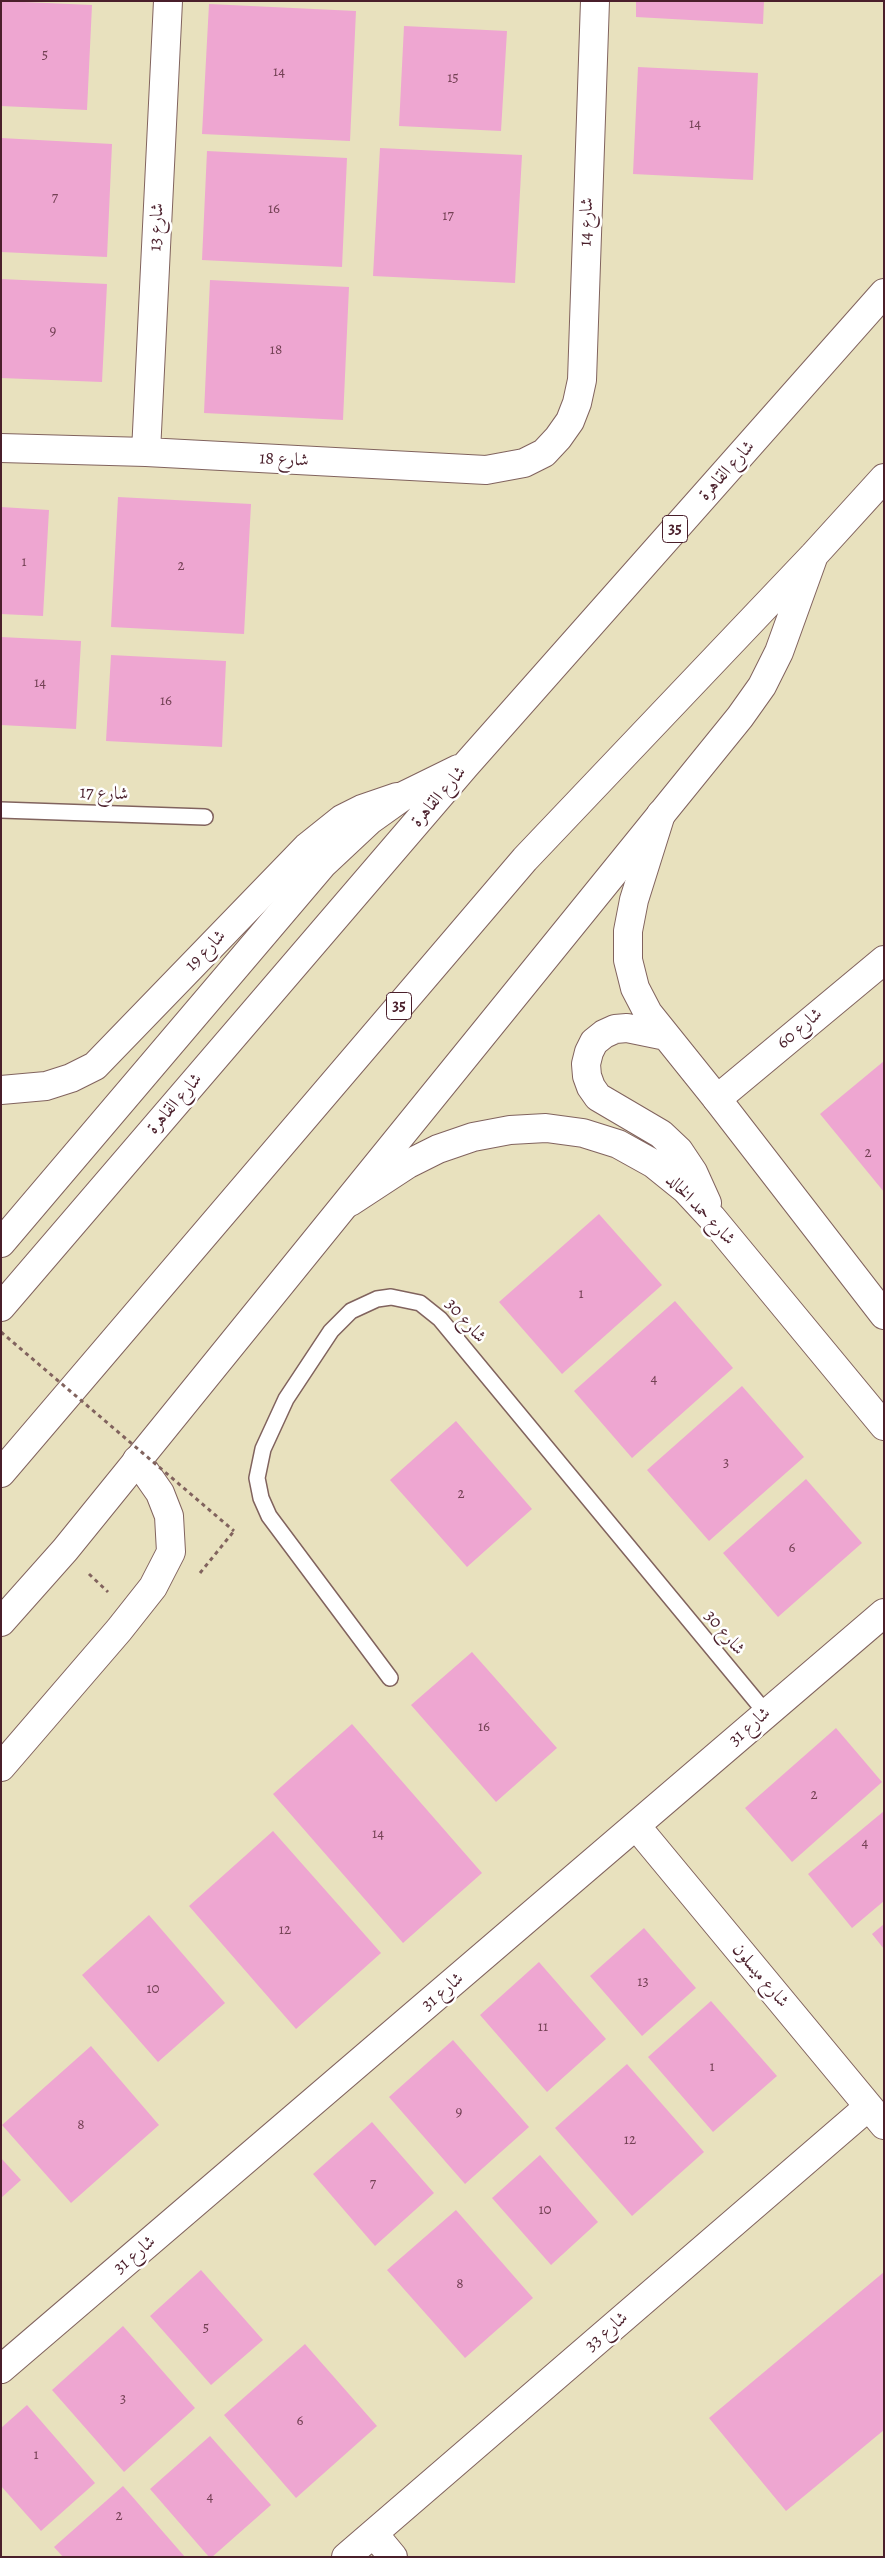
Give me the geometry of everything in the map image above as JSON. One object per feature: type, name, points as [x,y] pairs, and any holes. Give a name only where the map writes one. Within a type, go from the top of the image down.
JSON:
[{"type":"street","name":"شارع 13","points":[[146,452],[168,1]]},
{"type":"street","name":"شارع 14","points":[[558,438],[578,403],[582,380],[595,1]]},
{"type":"street","name":"شارع القاهرة","points":[[1,1307],[466,765],[884,293]]},
{"type":"street","name":"شارع 18","points":[[1,448],[146,452],[486,470],[524,463],[544,453],[558,438]]},
{"type":"street","name":"35","points":[[1,1473],[525,859],[814,555],[884,478]]},
{"type":"street","points":[[1,1622],[65,1550],[740,716],[762,686],[780,652],[814,555]]},
{"type":"street","points":[[1,1244],[323,864],[370,820],[405,795],[466,765]]},
{"type":"street","name":"شارع 19","points":[[1,1090],[46,1086],[72,1078],[95,1066],[324,832],[342,819],[362,809],[405,795]]},
{"type":"street","points":[[662,811],[634,900],[628,931],[628,960],[635,988],[648,1013],[884,1315]]},
{"type":"street","name":"شارع 60","points":[[717,1099],[884,960]]},
{"type":"street","points":[[666,1036],[627,1028],[615,1029],[604,1034],[594,1042],[589,1052],[586,1076],[598,1096],[661,1134],[679,1151],[704,1194],[712,1218]]},
{"type":"street","name":"شارع حمد الخالد","points":[[342,1207],[408,1164],[438,1149],[473,1137],[510,1130],[546,1128],[583,1133],[618,1144],[654,1164],[685,1189],[712,1218],[884,1426]]},
{"type":"street","points":[[1,1767],[119,1630],[153,1587],[171,1552],[169,1516],[160,1493],[137,1460]]},
{"type":"street","name":"شارع 31","points":[[1,2369],[884,1613]]},
{"type":"street","name":"شارع ميسلون","points":[[636,1827],[876,2116]]},
{"type":"street","name":"شارع 33","points":[[346,2557],[876,2116]]},
{"type":"street","points":[[374,2534],[393,2557]]},
{"type":"lane","name":"شارع 17","points":[[1,810],[205,817]]},
{"type":"lane","name":"شارع 30","points":[[390,1678],[269,1516],[261,1498],[257,1478],[263,1449],[286,1398],[331,1331],[351,1311],[377,1299],[391,1297],[420,1303],[440,1319],[766,1713]]},
{"type":"path","points":[[1,1332],[234,1531]]},
{"type":"building","points":[[1,1],[92,5],[87,110],[1,106]]},
{"type":"building","points":[[636,1],[764,1],[763,24],[636,17]]},
{"type":"building","points":[[209,4],[356,11],[350,141],[202,134]]},
{"type":"building","points":[[404,26],[507,31],[501,131],[399,126]]},
{"type":"building","points":[[638,67],[758,73],[753,180],[633,174]]},
{"type":"building","points":[[1,138],[112,144],[107,257],[1,252]]},
{"type":"building","points":[[380,148],[522,155],[515,283],[373,276]]},
{"type":"building","points":[[207,151],[347,158],[342,267],[202,260]]},
{"type":"building","points":[[1,279],[107,284],[102,382],[1,378]]},
{"type":"building","points":[[210,280],[349,287],[343,420],[204,413]]},
{"type":"building","points":[[118,497],[251,504],[244,634],[111,627]]},
{"type":"building","points":[[1,507],[49,510],[43,616],[1,614]]},
{"type":"building","points":[[1,637],[81,641],[76,729],[1,725]]},
{"type":"building","points":[[111,655],[226,661],[222,747],[106,741]]},
{"type":"building","points":[[884,1061],[884,1192],[820,1114]]},
{"type":"building","points":[[599,1214],[662,1285],[562,1374],[499,1302]]},
{"type":"building","points":[[675,1301],[733,1368],[632,1458],[574,1391]]},
{"type":"building","points":[[742,1386],[804,1457],[709,1541],[647,1470]]},
{"type":"building","points":[[456,1421],[532,1509],[467,1567],[390,1480]]},
{"type":"building","points":[[806,1479],[862,1543],[778,1617],[723,1553]]},
{"type":"building","points":[[472,1652],[557,1748],[496,1802],[411,1705]]},
{"type":"building","points":[[352,1724],[482,1873],[403,1943],[273,1794]]},
{"type":"building","points":[[836,1728],[882,1782],[792,1862],[745,1808]]},
{"type":"building","points":[[884,1811],[884,1901],[852,1928],[808,1874]]},
{"type":"building","points":[[273,1831],[381,1953],[296,2029],[189,1906]]},
{"type":"building","points":[[149,1915],[225,2003],[158,2062],[82,1975]]},
{"type":"building","points":[[884,1924],[884,1949],[872,1934]]},
{"type":"building","points":[[644,1928],[696,1988],[642,2036],[590,1976]]},
{"type":"building","points":[[539,1962],[606,2039],[547,2092],[480,2015]]},
{"type":"building","points":[[711,2001],[777,2076],[713,2132],[648,2057]]},
{"type":"building","points":[[453,2040],[529,2127],[465,2184],[389,2097]]},
{"type":"building","points":[[91,2046],[159,2125],[71,2203],[2,2125]]},
{"type":"building","points":[[627,2064],[704,2152],[632,2216],[555,2128]]},
{"type":"building","points":[[372,2122],[434,2193],[375,2246],[313,2174]]},
{"type":"building","points":[[540,2155],[598,2222],[551,2265],[492,2198]]},
{"type":"building","points":[[1,2158],[21,2180],[1,2198]]},
{"type":"building","points":[[456,2210],[533,2298],[465,2358],[387,2270]]},
{"type":"building","points":[[201,2270],[263,2340],[211,2385],[150,2316]]},
{"type":"building","points":[[884,2272],[884,2430],[786,2511],[709,2418]]},
{"type":"building","points":[[123,2326],[195,2408],[124,2472],[52,2390]]},
{"type":"building","points":[[305,2344],[377,2426],[296,2498],[224,2415]]},
{"type":"building","points":[[27,2405],[95,2483],[41,2531],[1,2486],[1,2428]]},
{"type":"building","points":[[210,2436],[271,2505],[212,2557],[209,2557],[150,2489]]},
{"type":"building","points":[[123,2486],[185,2557],[63,2557],[54,2547]]}]
